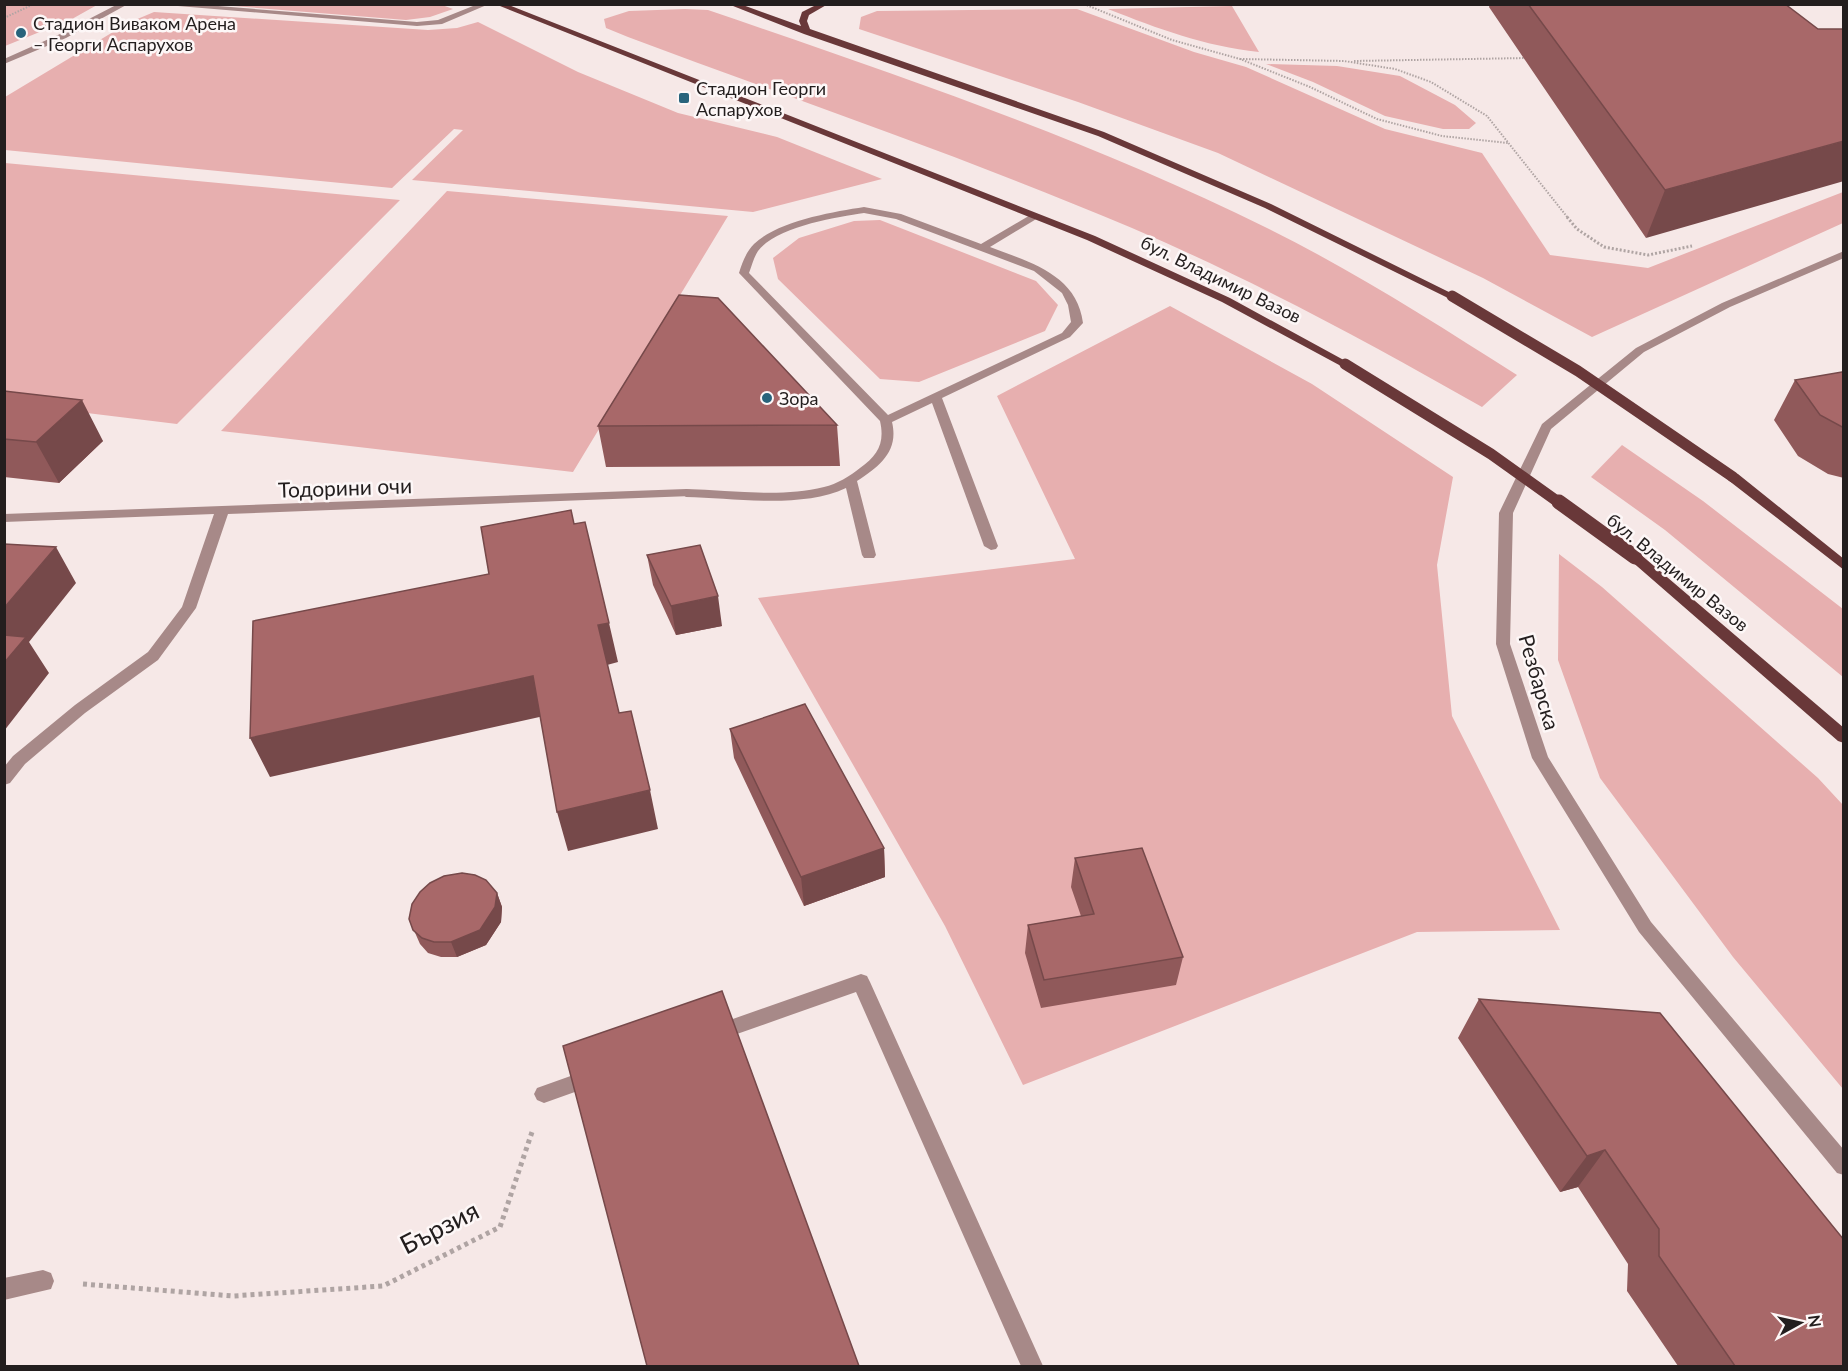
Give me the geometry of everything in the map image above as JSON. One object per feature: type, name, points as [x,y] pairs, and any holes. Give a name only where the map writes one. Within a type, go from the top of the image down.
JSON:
[{"type":"main road","name":"бул. Владимир Вазов","points":[[498,4],[1091,238],[1226,300],[1345,364],[1491,453],[1635,557],[1844,737]]},
{"type":"main road","points":[[731,4],[1101,134],[1268,206],[1452,296],[1578,370],[1733,477],[1844,566]]},
{"type":"main road","points":[[807,32],[803,21],[805,14],[825,4]]},
{"type":"street","points":[[4,62],[63,36],[125,4]]},
{"type":"street","points":[[157,4],[417,24],[439,22],[464,15],[486,4]]},
{"type":"street","points":[[864,210],[898,216],[1038,269],[1068,292],[1077,309],[1077,323],[1066,335],[936,397],[886,420],[744,273],[755,248],[780,232],[846,212],[864,210]]},
{"type":"street","points":[[981,248],[1035,216]]},
{"type":"street","name":"Резбарска","points":[[1844,254],[1726,306],[1640,350],[1546,427],[1506,513],[1503,644],[1540,758],[1645,927],[1844,1166]]},
{"type":"street","points":[[936,397],[991,546]]},
{"type":"street","name":"Тодорини очи","points":[[4,518],[222,512],[686,493],[805,493],[827,490],[851,481],[880,459],[889,446],[890,434],[886,420]]},
{"type":"street","points":[[851,481],[869,555]]},
{"type":"street","points":[[4,779],[19,760],[80,709],[153,656],[189,609],[222,512]]},
{"type":"street","points":[[702,1038],[861,982],[1032,1366]]},
{"type":"street","points":[[544,1094],[612,1070]]},
{"type":"street","points":[[4,1289],[43,1281]]},
{"type":"path","points":[[4,18],[34,4]]},
{"type":"path","points":[[1084,4],[1172,40],[1240,59],[1310,87],[1377,118],[1442,136],[1510,143]]},
{"type":"path","points":[[1240,59],[1344,61],[1528,58]]},
{"type":"path","points":[[1344,61],[1395,69],[1431,82],[1487,116],[1577,229],[1604,247],[1648,255],[1692,246]]},
{"type":"path","name":"Бързия","points":[[43,1281],[233,1296],[383,1286],[500,1227],[544,1094]]},
{"type":"shaded area","name":"Стадион Виваком Арена – Георги Аспарухов","points":[[5,4],[97,5],[72,19],[5,46]]},
{"type":"shaded area","points":[[221,5],[442,5],[453,9],[430,17],[406,20]]},
{"type":"shaded area","points":[[1232,6],[1259,52],[1200,41],[1108,9]]},
{"type":"shaded area","points":[[1077,9],[1194,52],[1246,67],[1385,129],[1482,153],[1550,255],[1648,268],[1843,192],[1843,223],[1592,337],[1483,278],[1218,153],[1078,102],[859,29],[861,17],[877,11]]},
{"type":"shaded area","points":[[708,10],[920,84],[1061,137],[1199,196],[1331,262],[1394,298],[1517,375],[1482,407],[1310,313],[1132,228],[944,153],[628,37],[606,28],[604,19],[629,11]]},
{"type":"shaded area","points":[[154,12],[428,30],[457,28],[478,22],[578,72],[678,113],[777,137],[882,179],[753,212],[412,180],[463,130],[454,129],[392,188],[5,150],[5,97],[128,23]]},
{"type":"shaded area","points":[[1266,64],[1337,66],[1400,76],[1455,105],[1476,123],[1469,129],[1443,129],[1385,116],[1313,82]]},
{"type":"shaded area","points":[[5,163],[400,200],[177,424],[5,403]]},
{"type":"shaded area","points":[[447,191],[728,216],[573,472],[221,431]]},
{"type":"shaded area","points":[[880,220],[1036,281],[1058,305],[1045,331],[919,382],[880,379],[778,279],[773,258],[799,238],[854,221]]},
{"type":"shaded area","points":[[1170,306],[1312,384],[1453,477],[1437,565],[1452,716],[1560,930],[1417,932],[1023,1085],[945,926],[758,598],[1075,559],[997,396]]},
{"type":"shaded area","points":[[1622,445],[1703,501],[1843,609],[1843,677],[1665,530],[1591,477]]},
{"type":"shaded area","points":[[1559,554],[1602,587],[1818,778],[1843,805],[1843,1089],[1733,957],[1600,778],[1558,660]]},
{"type":"building","points":[[1528,4],[1785,4],[1818,29],[1844,29],[1844,141],[1665,190]]},
{"type":"building","points":[[679,295],[718,298],[837,425],[598,426]]},
{"type":"building","points":[[1844,372],[1844,428],[1820,415],[1795,380]]},
{"type":"building","points":[[4,391],[82,400],[36,442],[4,439]]},
{"type":"building","points":[[571,510],[574,524],[585,522],[609,623],[598,625],[619,713],[631,711],[650,790],[557,812],[533,676],[250,738],[253,621],[489,574],[481,527]]},
{"type":"building","points":[[4,544],[56,547],[4,608]]},
{"type":"building","points":[[700,545],[718,596],[671,606],[647,555]]},
{"type":"building","points":[[4,635],[26,637],[4,663]]},
{"type":"building","points":[[805,704],[884,848],[801,877],[730,729]]},
{"type":"building","points":[[1142,848],[1183,957],[1044,980],[1028,925],[1094,914],[1075,858]]},
{"type":"building","points":[[462,873],[486,880],[497,893],[495,907],[480,930],[451,942],[434,942],[422,938],[413,930],[409,919],[412,904],[430,883],[444,876]]},
{"type":"building","points":[[722,991],[859,1366],[647,1366],[563,1046]]},
{"type":"building","points":[[1479,999],[1660,1013],[1844,1240],[1844,1366],[1735,1366],[1659,1256],[1659,1229],[1605,1150],[1587,1156]]},
{"type":"place","name":"Стадион Виваком Арена – Георги Аспарухов","points":[[21,33]]},
{"type":"place","name":"Стадион Георги Аспарухов","points":[[684,98]]},
{"type":"place","name":"Зора","points":[[767,398]]}]
